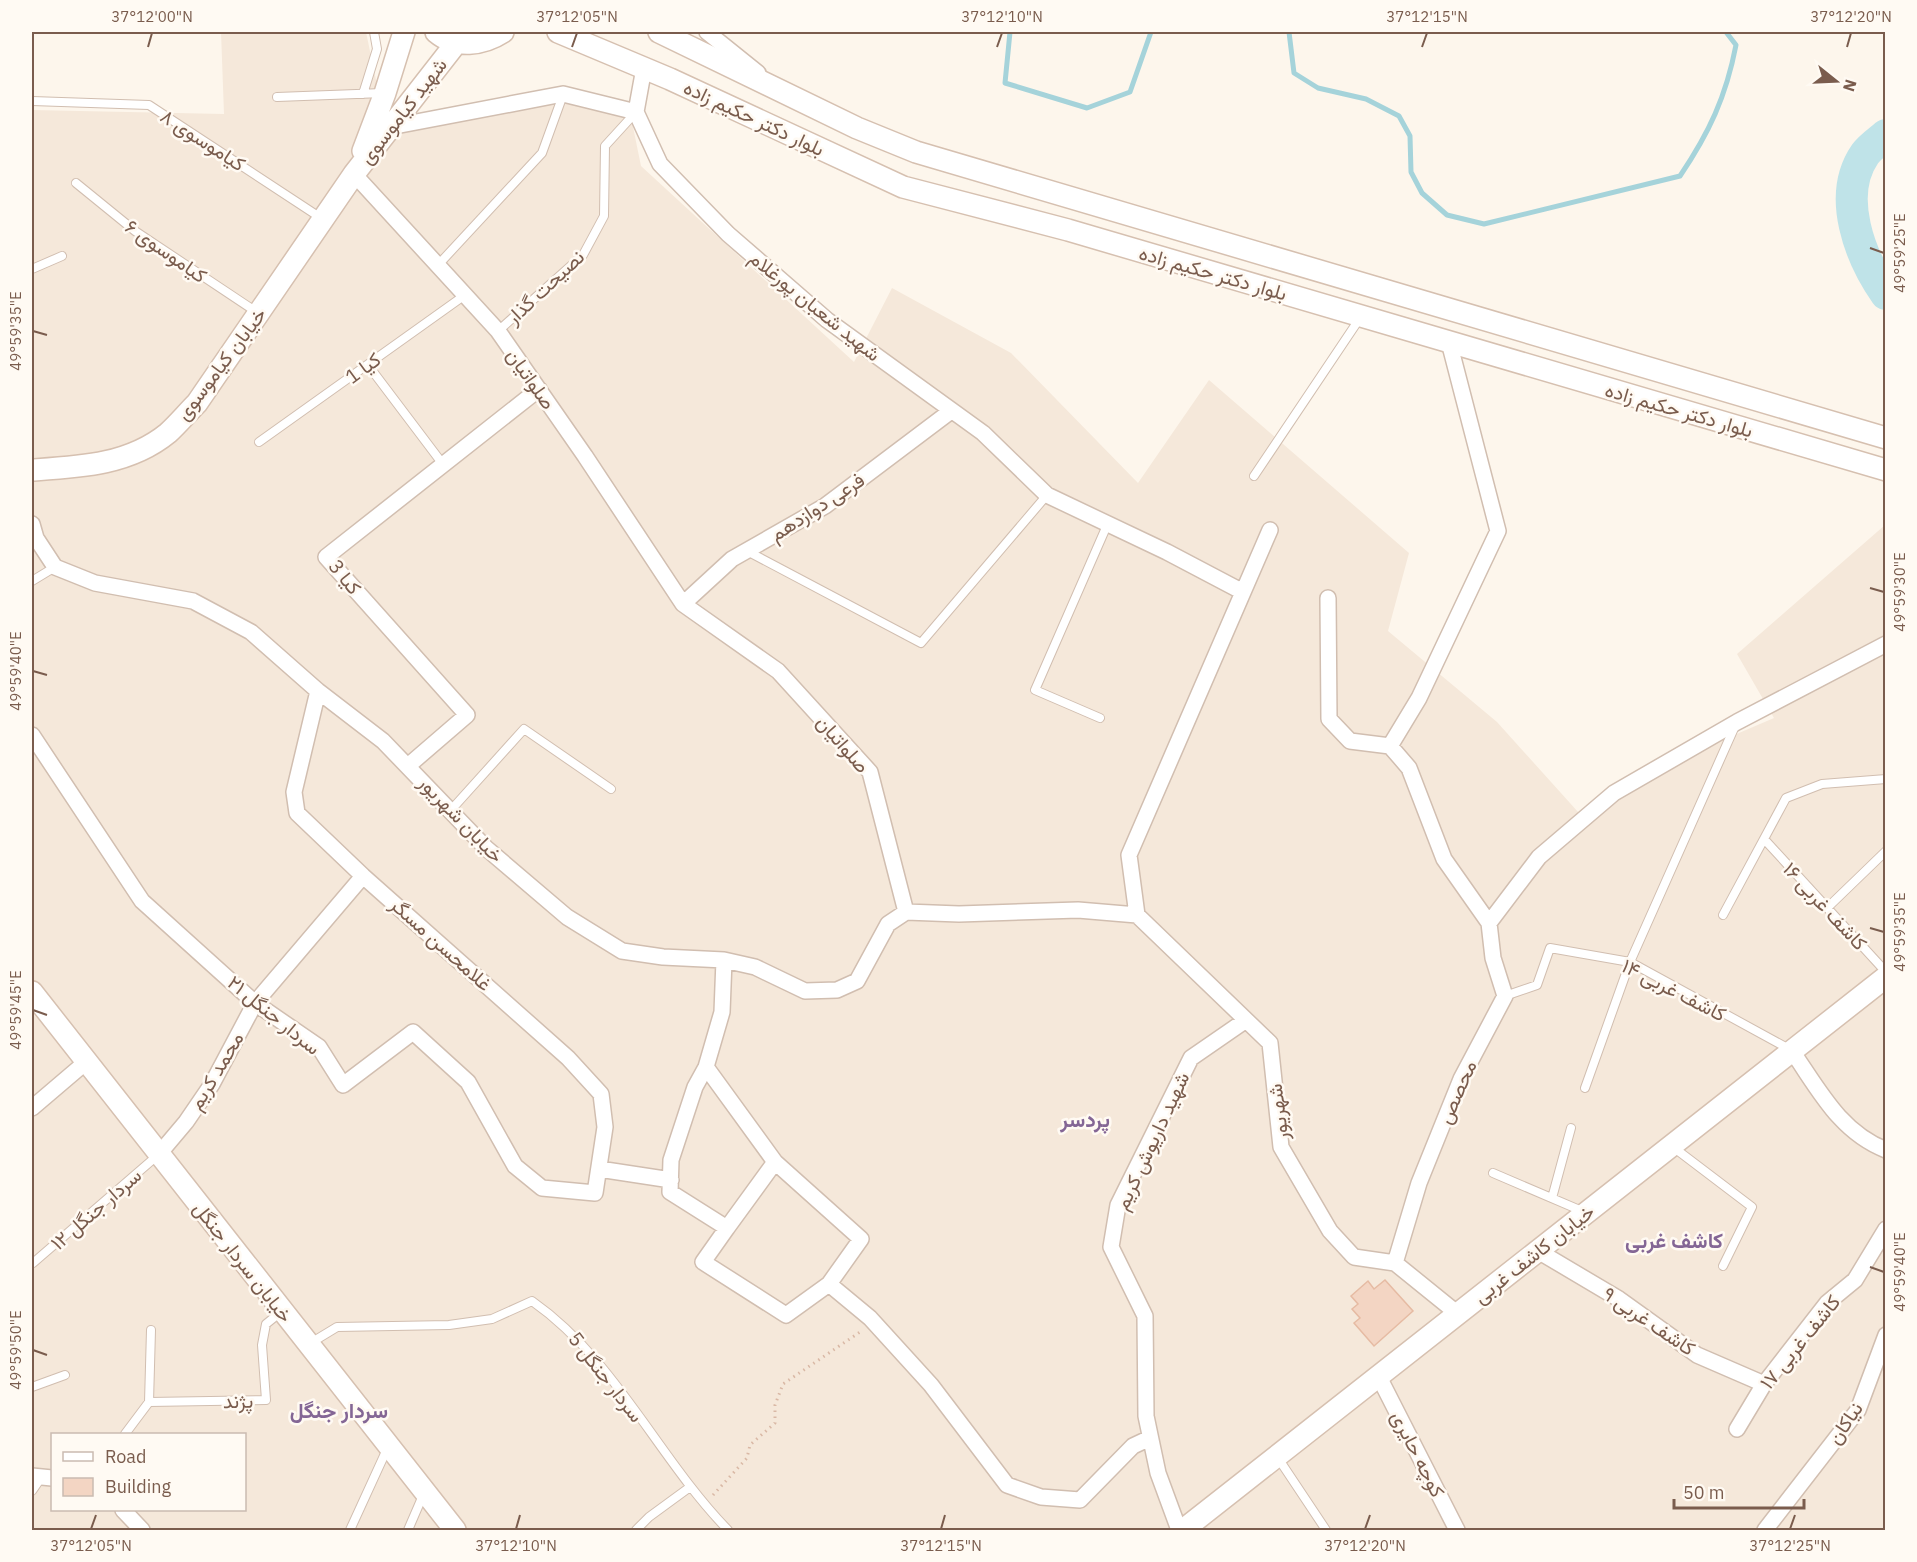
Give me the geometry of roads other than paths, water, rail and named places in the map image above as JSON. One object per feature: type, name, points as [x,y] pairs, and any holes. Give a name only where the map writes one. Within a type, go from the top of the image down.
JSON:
[{"type":"main road","name":"شهید کیاموسوی","points":[[354,174],[385,93],[404,32]]},
{"type":"main road","points":[[436,32],[457,42],[475,44],[492,39],[503,32]]},
{"type":"main road","name":"بلوار دکتر حکیم زاده","points":[[558,32],[644,68],[903,187],[1086,235],[1886,470]]},
{"type":"main road","name":"بلوار دکتر حکیم زاده","points":[[659,32],[858,128],[916,152],[1886,438]]},
{"type":"main road","name":"شهید کیاموسوی","points":[[354,174],[457,42]]},
{"type":"main road","name":"خیابان کیاموسوی","points":[[32,470],[90,466],[130,455],[167,433],[197,403],[325,220],[354,174]]},
{"type":"main road","points":[[1086,235],[1096,206]]},
{"type":"main road","points":[[1361,316],[1371,285]]},
{"type":"main road","name":"خیابان کاشف غربی","points":[[1181,1530],[1379,1377],[1886,977]]},
{"type":"main road","name":"خیابان سردار جنگل","points":[[32,992],[455,1530]]},
{"type":"street","points":[[707,32],[778,89]]},
{"type":"street","points":[[390,127],[563,94],[636,112],[644,68]]},
{"type":"street","name":"شهید شعبان پورغلام","points":[[636,112],[660,164],[728,234],[827,320],[983,433],[1047,495],[1108,523],[1243,592]]},
{"type":"street","name":"صلواتیان","points":[[354,174],[498,331],[539,388],[683,604],[778,671],[870,772],[906,912]]},
{"type":"street","points":[[1390,746],[1419,698],[1498,531],[1449,342]]},
{"type":"street","name":"کیا 3","points":[[409,765],[466,715],[326,557],[539,388]]},
{"type":"street","name":"فرعی دوازدهم","points":[[683,604],[732,559],[825,506],[951,411]]},
{"type":"street","points":[[32,524],[36,538],[55,567]]},
{"type":"street","points":[[906,912],[959,914],[1078,910],[1137,915],[1129,855],[1270,530]]},
{"type":"street","name":"خیابان شهریور","points":[[55,567],[95,583],[193,601],[251,632],[318,691],[383,741],[409,765],[486,848],[567,917],[622,951],[663,957],[724,960],[754,967],[805,991],[837,990],[857,981],[888,924],[906,912]]},
{"type":"street","points":[[1328,598],[1329,719],[1350,741],[1390,746],[1409,768],[1444,859],[1489,922],[1493,958],[1505,996]]},
{"type":"street","points":[[1489,922],[1539,856],[1614,793],[1737,722],[1886,644]]},
{"type":"street","name":"غلامحسن مسگر","points":[[318,691],[294,792],[297,813],[363,876],[568,1058],[601,1094],[605,1127],[595,1193]]},
{"type":"street","name":"سردار جنگل ۲۱","points":[[32,735],[142,901],[255,1004],[319,1047],[343,1085],[413,1032],[468,1082],[515,1166],[542,1188],[595,1193]]},
{"type":"street","name":"محمد کریم","points":[[159,1154],[186,1122],[212,1084],[255,1004],[363,876]]},
{"type":"street","name":"شهریور","points":[[1137,915],[1270,1043],[1281,1147],[1330,1231],[1354,1257],[1395,1263]]},
{"type":"street","points":[[724,960],[722,1012],[706,1067],[694,1087],[671,1160],[670,1192],[727,1227]]},
{"type":"street","name":"محصص","points":[[1395,1263],[1419,1183],[1461,1079],[1505,996]]},
{"type":"street","name":"شهید داریوش کریم","points":[[1181,1530],[1158,1473],[1146,1416],[1145,1316],[1111,1247],[1119,1205],[1191,1058],[1246,1020]]},
{"type":"street","points":[[1792,1051],[1846,1128],[1870,1144],[1886,1150]]},
{"type":"street","points":[[32,1108],[86,1062]]},
{"type":"street","points":[[706,1067],[775,1162],[861,1239],[829,1284],[786,1315],[703,1262],[775,1162]]},
{"type":"street","points":[[599,1169],[670,1180]]},
{"type":"street","name":"کاشف غربی ۱۷","points":[[1737,1429],[1764,1384],[1827,1303],[1855,1280],[1886,1229]]},
{"type":"street","name":"کاشف غربی ۹","points":[[1538,1251],[1619,1299],[1697,1354],[1764,1384]]},
{"type":"street","points":[[1395,1263],[1458,1314]]},
{"type":"street","points":[[829,1284],[874,1323],[931,1385],[1007,1485],[1041,1497],[1080,1500],[1133,1446],[1150,1438]]},
{"type":"street","name":"نیاکان","points":[[1765,1530],[1858,1410],[1886,1335]]},
{"type":"street","name":"کوچه حایری","points":[[1379,1377],[1457,1530]]},
{"type":"street","points":[[125,1511],[142,1530]]},
{"type":"lane","points":[[363,94],[376,49],[374,32]]},
{"type":"lane","points":[[277,97],[385,93]]},
{"type":"lane","points":[[438,265],[542,153],[563,94]]},
{"type":"lane","name":"کیاموسوی ۸","points":[[32,101],[148,105],[325,220]]},
{"type":"lane","name":"نصیحت گذار","points":[[498,331],[583,255],[604,216],[605,146],[636,112]]},
{"type":"lane","name":"کیاموسوی ۶","points":[[76,183],[135,231],[259,314]]},
{"type":"lane","points":[[32,269],[62,256]]},
{"type":"lane","name":"کیا 1","points":[[260,442],[466,294]]},
{"type":"lane","points":[[1254,476],[1361,316]]},
{"type":"lane","points":[[368,364],[442,463]]},
{"type":"lane","points":[[746,551],[921,643],[1047,495]]},
{"type":"lane","points":[[1100,718],[1035,690],[1108,523]]},
{"type":"lane","points":[[32,582],[55,567]]},
{"type":"lane","points":[[1585,1088],[1630,962],[1737,722]]},
{"type":"lane","points":[[451,810],[524,729],[611,789]]},
{"type":"lane","points":[[1723,915],[1786,798],[1822,784],[1886,779]]},
{"type":"lane","name":"کاشف غربی ۱۶","points":[[1764,839],[1886,972]]},
{"type":"lane","points":[[1827,908],[1886,851]]},
{"type":"lane","name":"کاشف غربی ۱۴","points":[[1505,996],[1537,985],[1550,948],[1630,962],[1792,1051]]},
{"type":"lane","points":[[1551,1198],[1571,1128]]},
{"type":"lane","points":[[1672,1146],[1752,1207],[1723,1266]]},
{"type":"lane","name":"سردار جنگل ۱۲","points":[[33,1263],[159,1154]]},
{"type":"lane","points":[[1493,1173],[1586,1213]]},
{"type":"lane","name":"سردار جنگل 5","points":[[308,1344],[337,1327],[460,1324],[492,1319],[532,1301],[560,1320],[610,1375],[704,1506],[728,1530]]},
{"type":"lane","name":"پژند","points":[[149,1402],[266,1400],[262,1345],[266,1324],[282,1311]]},
{"type":"lane","points":[[126,1433],[149,1402],[151,1330]]},
{"type":"lane","points":[[32,1387],[65,1375]]},
{"type":"lane","points":[[350,1530],[388,1446]]},
{"type":"lane","points":[[1277,1456],[1326,1530]]},
{"type":"lane","points":[[32,1491],[42,1477]]},
{"type":"lane","points":[[636,1530],[649,1517],[690,1487]]},
{"type":"lane","points":[[408,1530],[424,1492]]},
{"type":"waterway","points":[[1010,32],[1005,83],[1087,108],[1130,92],[1151,32]]},
{"type":"waterway","points":[[1289,32],[1294,73],[1318,88],[1366,99],[1399,116],[1410,136],[1411,172],[1422,193],[1447,215],[1484,224],[1680,176],[1700,145],[1722,98],[1736,45],[1726,32]]},
{"type":"waterway","points":[[1886,135],[1865,154],[1852,188],[1852,207],[1860,245],[1876,279],[1886,294]]},
{"type":"district","name":"پردسر","points":[[1085,1120]]},
{"type":"district","name":"کاشف غربی","points":[[1674,1241]]},
{"type":"district","name":"سردار جنگل","points":[[339,1411]]}]
